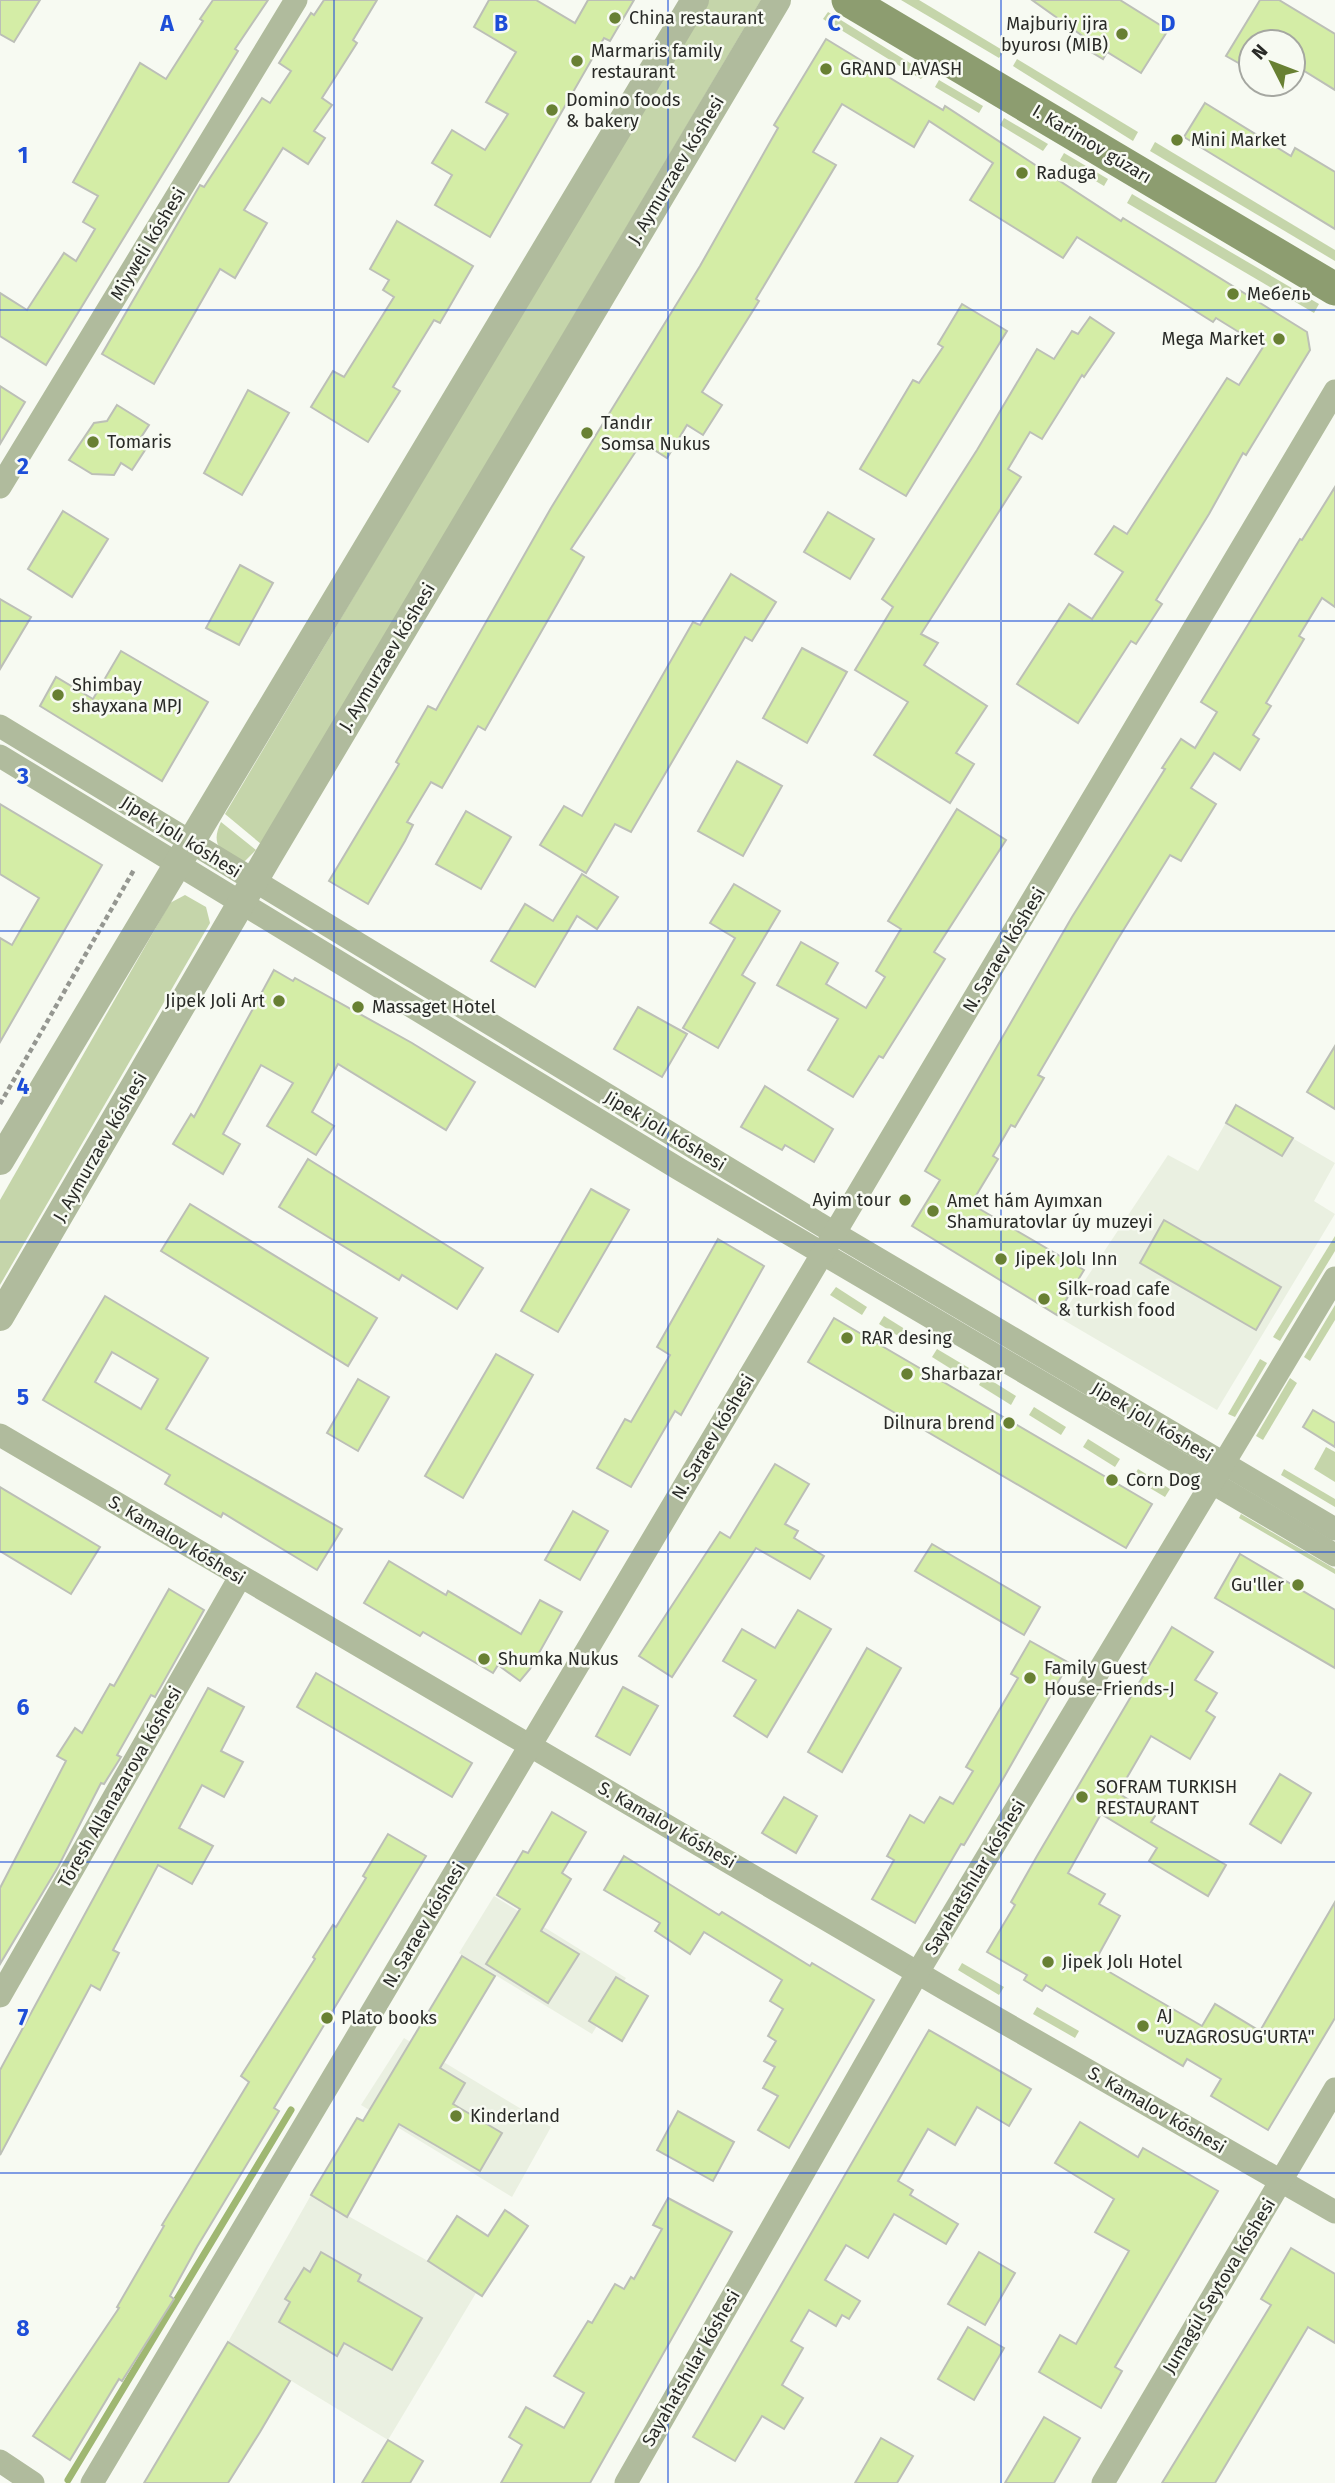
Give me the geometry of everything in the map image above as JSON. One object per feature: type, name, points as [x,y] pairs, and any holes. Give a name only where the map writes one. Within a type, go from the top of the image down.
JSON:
[{"type":"main road","name":"I. Karimov gúzarı","points":[[848,0],[1335,289]]},
{"type":"street","name":"Miyweli kóshesi","points":[[0,487],[296,0]]},
{"type":"street","points":[[0,1161],[695,0]]},
{"type":"street","name":"J. Aymurzaev kóshesi","points":[[0,1317],[247,894],[777,0]]},
{"type":"street","name":"N. Saraev kóshesi","points":[[92,2483],[1335,391]]},
{"type":"street","name":"Jipek jolı kóshesi","points":[[0,726],[247,894],[1218,1473],[1335,1555]]},
{"type":"street","name":"Jipek jolı kóshesi","points":[[0,756],[183,852]]},
{"type":"street","name":"Sayahatshılar kóshesi","points":[[626,2483],[918,1972],[1335,1278]]},
{"type":"street","name":"S. Kamalov kóshesi","points":[[0,1435],[918,1972],[1335,2212]]},
{"type":"street","name":"Jipek jolı kóshesi","points":[[1218,1473],[1335,1529]]},
{"type":"street","name":"Tóresh Allanazarova kóshesi","points":[[0,1996],[240,1577]]},
{"type":"street","name":"Jumagúl Seytova kóshesi","points":[[1103,2483],[1335,2089]]},
{"type":"street","points":[[0,2461],[33,2483]]},
{"type":"path","points":[[0,1104],[135,867]]},
{"type":"shaded area","points":[[1236,1105],[1335,1163],[1314,1201],[1335,1214],[1217,1410],[1060,1318],[1168,1155],[1198,1171]]},
{"type":"shaded area","points":[[494,1896],[626,1978],[592,2034],[459,1953]]},
{"type":"shaded area","name":"Kinderland","points":[[404,2038],[551,2127],[512,2197],[361,2105]]},
{"type":"shaded area","points":[[311,2195],[428,2261],[476,2293],[388,2440],[228,2342]]},
{"type":"green space","points":[[707,0],[761,0],[261,844],[225,814]]},
{"type":"green space","points":[[901,0],[919,0],[1004,51],[999,58]]},
{"type":"green space","points":[[828,12],[926,73],[921,79],[823,19]]},
{"type":"green space","points":[[1017,59],[1138,132],[1133,141],[1013,66]]},
{"type":"green space","points":[[939,80],[983,106],[979,113],[935,87]]},
{"type":"green space","points":[[1004,118],[1048,144],[1043,151],[1000,125]]},
{"type":"green space","points":[[1155,142],[1335,250],[1335,261],[1150,151]]},
{"type":"green space","points":[[1064,153],[1108,179],[1104,186],[1060,160]]},
{"type":"green space","points":[[1132,194],[1319,304],[1314,313],[1127,203]]},
{"type":"green space","points":[[221,822],[256,850],[244,862],[224,852],[217,843]]},
{"type":"green space","points":[[185,895],[206,907],[210,923],[0,1285],[0,1200],[170,903]]},
{"type":"green space","points":[[1335,1236],[1335,1251],[1280,1341],[1273,1337]]},
{"type":"green space","points":[[836,1287],[867,1307],[862,1315],[830,1295]]},
{"type":"green space","points":[[1335,1305],[1335,1320],[1310,1361],[1304,1357]]},
{"type":"green space","points":[[884,1316],[916,1336],[911,1344],[879,1324]]},
{"type":"green space","points":[[937,1349],[969,1368],[964,1377],[932,1357]]},
{"type":"green space","points":[[1260,1359],[1267,1363],[1235,1417],[1228,1414]]},
{"type":"green space","points":[[984,1376],[1016,1396],[1011,1405],[979,1385]]},
{"type":"green space","points":[[1290,1378],[1297,1383],[1263,1440],[1256,1436]]},
{"type":"green space","points":[[1034,1407],[1066,1427],[1061,1435],[1029,1415]]},
{"type":"green space","points":[[1088,1439],[1120,1459],[1115,1467],[1083,1447]]},
{"type":"green space","points":[[1326,1447],[1335,1452],[1335,1482],[1314,1469]]},
{"type":"green space","points":[[1138,1469],[1170,1489],[1165,1497],[1133,1478]]},
{"type":"green space","points":[[1284,1469],[1335,1499],[1335,1507],[1281,1475]]},
{"type":"green space","points":[[1241,1514],[1335,1569],[1335,1574],[1239,1518]]},
{"type":"green space","points":[[962,1963],[1004,1987],[999,1995],[958,1970]]},
{"type":"green space","points":[[1037,2007],[1079,2031],[1075,2038],[1033,2014]]},
{"type":"building","points":[[0,0],[40,0],[14,42],[0,34]]},
{"type":"building","points":[[213,0],[268,0],[235,49],[238,51],[46,365],[0,336],[0,293],[27,310],[64,253],[76,261],[95,229],[83,222],[98,196],[73,182],[140,63],[166,79],[203,21],[200,19]]},
{"type":"building","points":[[324,0],[377,0],[353,40],[357,43],[322,98],[332,105],[314,131],[325,138],[308,164],[283,148],[244,210],[267,223],[235,278],[220,269],[154,384],[102,354],[200,185],[204,187],[262,98],[270,103],[291,71],[279,63],[311,13],[314,15]]},
{"type":"building","points":[[489,0],[536,0],[575,23],[588,0],[634,0],[610,41],[604,38],[490,237],[435,205],[452,175],[432,163],[452,130],[485,150],[508,114],[486,102],[516,52],[474,27]]},
{"type":"building","name":"Majburiy ijra byurosı (MIB)","points":[[1032,0],[1120,0],[1168,30],[1141,73],[1107,52],[1103,59],[1080,45],[1084,37]]},
{"type":"building","points":[[1260,0],[1279,0],[1335,34],[1335,90],[1307,73],[1307,28],[1243,28]]},
{"type":"building","points":[[1237,38],[1237,62],[1226,56]]},
{"type":"building","points":[[826,39],[943,110],[945,106],[1121,221],[1123,218],[1307,332],[1310,350],[1246,455],[1243,453],[1156,600],[1162,604],[1136,644],[1131,641],[1078,723],[1017,684],[1069,604],[1092,619],[1123,572],[1095,554],[1114,526],[1127,534],[1227,378],[1239,385],[1263,347],[1216,318],[1213,322],[1077,237],[1063,258],[970,200],[993,163],[929,121],[914,147],[842,104],[813,152],[836,165],[756,299],[759,301],[702,392],[722,405],[703,435],[687,425],[667,458],[642,442],[571,549],[584,557],[485,730],[478,726],[442,788],[431,782],[407,822],[413,825],[405,841],[368,904],[329,881],[399,764],[396,762],[428,706],[436,710],[551,508],[700,266],[778,128],[774,125]]},
{"type":"building","points":[[1205,103],[1291,156],[1295,148],[1335,172],[1335,229],[1184,137]]},
{"type":"building","points":[[397,221],[473,266],[440,323],[434,320],[393,387],[400,391],[368,442],[311,407],[333,371],[344,377],[394,297],[383,290],[389,280],[370,269]]},
{"type":"building","points":[[962,304],[1007,331],[906,496],[860,469],[913,380],[919,383],[943,347],[938,344]]},
{"type":"building","points":[[1090,317],[1114,333],[1084,377],[1082,375],[1042,439],[1030,432],[1008,469],[1021,477],[921,634],[938,643],[924,665],[987,706],[956,753],[974,764],[950,803],[874,755],[908,702],[855,670],[893,607],[882,599],[977,450],[1037,349],[1054,359],[1072,331],[1078,334]]},
{"type":"building","points":[[0,386],[25,402],[0,444]]},
{"type":"building","points":[[248,390],[289,413],[242,495],[204,473]]},
{"type":"building","points":[[117,405],[149,425],[138,442],[147,447],[132,470],[121,463],[114,475],[92,474],[69,460],[94,423],[107,421]]},
{"type":"building","points":[[1335,487],[1335,607],[1322,598],[1299,636],[1304,639],[1266,703],[1271,706],[1253,735],[1259,739],[1240,770],[1214,753],[1191,788],[1216,804],[1181,861],[1170,855],[1116,942],[1038,1075],[1044,1078],[1015,1127],[1011,1125],[993,1156],[998,1159],[971,1204],[1084,1270],[1057,1315],[912,1226],[940,1180],[925,1171],[1072,917],[1165,769],[1162,768],[1181,739],[1195,748],[1217,712],[1201,702],[1300,539],[1302,540]]},
{"type":"building","points":[[63,511],[108,539],[72,597],[28,569]]},
{"type":"building","points":[[828,512],[874,539],[850,579],[804,552]]},
{"type":"building","points":[[240,565],[273,583],[239,645],[206,628]]},
{"type":"building","points":[[731,574],[776,602],[752,641],[745,637],[631,832],[615,824],[586,873],[540,845],[564,806],[582,816],[693,622],[700,625]]},
{"type":"building","points":[[0,599],[31,617],[0,669]]},
{"type":"building","points":[[802,648],[847,672],[807,743],[763,718]]},
{"type":"building","points":[[121,651],[208,702],[162,781],[40,706],[56,677],[93,699]]},
{"type":"building","points":[[737,761],[782,786],[743,856],[698,831]]},
{"type":"building","points":[[0,804],[102,865],[0,1042],[0,938],[12,945],[39,898],[0,874]]},
{"type":"building","points":[[957,809],[1006,840],[934,952],[945,959],[883,1058],[879,1056],[853,1097],[808,1070],[838,1019],[777,985],[801,942],[838,963],[826,984],[866,1008],[885,977],[876,971],[901,929],[888,921]]},
{"type":"building","points":[[466,811],[511,837],[481,889],[436,864]]},
{"type":"building","points":[[582,874],[618,897],[597,929],[577,916],[535,987],[491,961],[525,904],[553,921]]},
{"type":"building","points":[[734,884],[780,911],[742,975],[755,983],[718,1048],[683,1028],[735,938],[710,923]]},
{"type":"building","points":[[274,970],[293,981],[295,978],[412,1043],[475,1082],[446,1130],[338,1064],[312,1112],[334,1126],[316,1155],[267,1126],[293,1083],[261,1065],[223,1134],[240,1144],[223,1174],[173,1144],[191,1114],[194,1117]]},
{"type":"building","points":[[638,1007],[687,1034],[662,1077],[614,1049]]},
{"type":"building","points":[[1335,1046],[1335,1109],[1307,1092]]},
{"type":"building","points":[[765,1086],[833,1129],[814,1162],[785,1145],[782,1150],[741,1127]]},
{"type":"building","points":[[1236,1105],[1293,1138],[1282,1156],[1226,1123]]},
{"type":"building","points":[[308,1159],[483,1268],[457,1309],[402,1275],[399,1280],[279,1207]]},
{"type":"building","points":[[591,1189],[629,1210],[558,1332],[521,1311]]},
{"type":"building","points":[[190,1204],[377,1318],[348,1366],[161,1251]]},
{"type":"building","points":[[1164,1220],[1281,1287],[1256,1330],[1140,1263]]},
{"type":"building","points":[[718,1239],[764,1266],[681,1415],[675,1411],[631,1487],[597,1468],[625,1419],[631,1422],[670,1355],[657,1347]]},
{"type":"building","points":[[105,1296],[208,1358],[166,1429],[342,1529],[317,1570],[223,1513],[221,1517],[165,1484],[170,1475],[43,1400]],"holes":[[[112,1352],[158,1379],[141,1409],[95,1382]]]},
{"type":"building","points":[[834,1318],[1152,1504],[1126,1548],[808,1362]]},
{"type":"building","points":[[496,1354],[533,1375],[463,1498],[425,1476]]},
{"type":"building","points":[[358,1379],[389,1397],[358,1451],[327,1433]]},
{"type":"building","points":[[1313,1410],[1335,1423],[1335,1447],[1303,1427]]},
{"type":"building","points":[[775,1464],[809,1484],[785,1524],[798,1531],[794,1538],[824,1556],[810,1579],[756,1548],[672,1677],[639,1656],[720,1532],[730,1538]]},
{"type":"building","points":[[0,1487],[100,1547],[71,1594],[0,1551]]},
{"type":"building","points":[[573,1511],[608,1531],[580,1580],[545,1560]]},
{"type":"building","points":[[932,1544],[1040,1607],[1024,1635],[915,1571]]},
{"type":"building","points":[[1240,1554],[1335,1610],[1335,1668],[1215,1598]]},
{"type":"building","points":[[389,1561],[446,1595],[448,1591],[521,1634],[540,1600],[562,1612],[530,1669],[520,1681],[498,1665],[493,1673],[423,1632],[420,1636],[364,1603]]},
{"type":"building","points":[[169,1589],[204,1610],[155,1697],[151,1695],[117,1755],[121,1757],[104,1784],[101,1783],[58,1867],[0,1964],[0,1888],[66,1761],[57,1756],[75,1728],[82,1733],[110,1684],[114,1686]]},
{"type":"building","points":[[798,1610],[831,1629],[767,1737],[734,1716],[756,1680],[723,1661],[742,1629],[775,1648]]},
{"type":"building","points":[[1172,1627],[1213,1652],[1195,1680],[1217,1693],[1206,1711],[1215,1717],[1190,1759],[1151,1736],[1118,1793],[1155,1816],[1151,1822],[1226,1865],[1208,1896],[1149,1861],[1157,1848],[1101,1814],[1068,1873],[1105,1894],[1099,1904],[1120,1916],[1094,1963],[1202,2026],[1215,2004],[1260,2031],[1335,1902],[1335,2018],[1268,2130],[1211,2096],[1221,2079],[1187,2059],[1183,2066],[1046,1985],[1042,1991],[1024,1980],[1027,1975],[987,1952],[1015,1905],[1011,1902],[1037,1856]]},
{"type":"building","points":[[1030,1641],[1069,1663],[999,1786],[915,1923],[872,1899],[894,1860],[887,1856],[910,1815],[924,1823],[940,1797],[953,1804],[973,1771],[966,1767],[1018,1678],[1011,1674]]},
{"type":"building","points":[[867,1648],[901,1668],[842,1772],[808,1752]]},
{"type":"building","points":[[316,1673],[472,1763],[452,1797],[297,1707]]},
{"type":"building","points":[[623,1687],[658,1706],[630,1755],[596,1736]]},
{"type":"building","points":[[208,1688],[244,1707],[221,1751],[243,1762],[224,1797],[202,1785],[179,1828],[213,1846],[192,1884],[158,1865],[113,1950],[119,1953],[100,1990],[91,1985],[0,2155],[0,2070]]},
{"type":"building","points":[[1280,1774],[1311,1793],[1281,1843],[1250,1824]]},
{"type":"building","points":[[784,1797],[817,1816],[796,1853],[762,1833]]},
{"type":"building","points":[[552,1812],[586,1832],[562,1873],[571,1879],[541,1931],[579,1954],[548,2003],[486,1964],[520,1909],[497,1895],[523,1851],[528,1853]]},
{"type":"building","points":[[388,1834],[426,1856],[274,2108],[279,2111],[197,2247],[170,2296],[174,2299],[122,2381],[119,2379],[70,2460],[33,2436],[119,2308],[117,2307],[164,2226],[162,2225],[249,2082],[241,2076],[315,1959],[313,1957],[333,1925],[336,1927],[366,1878],[363,1876]]},
{"type":"building","points":[[624,1856],[719,1915],[722,1912],[810,1966],[812,1963],[874,2000],[789,2148],[758,2130],[778,2096],[763,2088],[775,2067],[764,2061],[776,2041],[768,2036],[783,2009],[770,2001],[782,1980],[704,1932],[690,1954],[655,1931],[660,1923],[604,1890]]},
{"type":"building","points":[[462,1956],[495,1976],[440,2068],[465,2083],[453,2104],[502,2133],[480,2171],[399,2124],[347,2217],[311,2195],[357,2118],[363,2121]]},
{"type":"building","points":[[616,1977],[648,1996],[622,2041],[589,2021]]},
{"type":"building","points":[[929,2030],[1031,2089],[1009,2126],[977,2107],[955,2145],[928,2129],[898,2181],[913,2190],[910,2195],[958,2224],[946,2244],[894,2214],[868,2258],[846,2245],[825,2280],[860,2301],[849,2319],[842,2315],[836,2326],[809,2310],[791,2341],[803,2348],[782,2385],[803,2398],[784,2429],[762,2416],[735,2461],[693,2437]]},
{"type":"building","points":[[678,2111],[734,2142],[713,2181],[657,2150]]},
{"type":"building","points":[[1080,2122],[1138,2157],[1143,2148],[1218,2191],[1115,2367],[1122,2371],[1101,2408],[1039,2372],[1060,2335],[1076,2344],[1129,2251],[1095,2232],[1114,2199],[1055,2163]]},
{"type":"building","points":[[668,2198],[732,2232],[590,2483],[501,2483],[522,2445],[509,2437],[526,2407],[564,2428],[584,2393],[554,2376],[588,2321],[592,2323],[615,2284],[624,2289],[631,2277],[634,2279],[662,2229],[653,2225]]},
{"type":"building","points":[[505,2210],[528,2226],[482,2296],[428,2261],[457,2216],[488,2236]]},
{"type":"building","points":[[1291,2248],[1335,2274],[1335,2343],[1308,2327],[1215,2483],[1162,2483],[1271,2305],[1261,2299]]},
{"type":"building","points":[[321,2252],[361,2275],[358,2281],[422,2318],[392,2370],[344,2343],[337,2356],[279,2322],[290,2302],[285,2299],[304,2268],[310,2272]]},
{"type":"building","points":[[979,2252],[1015,2273],[985,2325],[948,2304]]},
{"type":"building","points":[[968,2327],[1004,2348],[974,2400],[938,2379]]},
{"type":"building","points":[[228,2342],[290,2381],[260,2432],[228,2483],[144,2483]]},
{"type":"building","points":[[1044,2417],[1080,2438],[1054,2483],[1005,2483]]},
{"type":"building","points":[[881,2438],[913,2456],[897,2483],[855,2483]]},
{"type":"building","points":[[388,2440],[423,2461],[410,2483],[362,2483]]},
{"type":"waterway","points":[[68,2480],[291,2110]]},
{"type":"place","name":"China restaurant","points":[[615,18]]},
{"type":"place","name":"Majburiy ijra byurosı (MIB)","points":[[1122,34]]},
{"type":"place","name":"Marmaris family restaurant","points":[[577,61]]},
{"type":"place","name":"GRAND LAVASH","points":[[826,69]]},
{"type":"place","name":"Domino foods & bakery","points":[[552,110]]},
{"type":"place","name":"Mini Market","points":[[1177,140]]},
{"type":"place","name":"Raduga","points":[[1022,173]]},
{"type":"place","name":"Мебель","points":[[1233,294]]},
{"type":"place","name":"Mega Market","points":[[1279,339]]},
{"type":"place","name":"Tandır Somsa Nukus","points":[[587,433]]},
{"type":"place","name":"Tomaris","points":[[93,442]]},
{"type":"place","name":"Shimbay shayxana MPJ","points":[[58,695]]},
{"type":"place","name":"Jipek Joli Art","points":[[279,1001]]},
{"type":"place","name":"Massaget Hotel","points":[[358,1007]]},
{"type":"place","name":"Ayim tour","points":[[905,1200]]},
{"type":"place","name":"Amet hám Ayımxan Shamuratovlar úy muzeyi","points":[[933,1211]]},
{"type":"place","name":"Jipek Jolı Inn","points":[[1001,1259]]},
{"type":"place","name":"Silk-road cafe & turkish food","points":[[1044,1299]]},
{"type":"place","name":"RAR desing","points":[[847,1338]]},
{"type":"place","name":"Sharbazar","points":[[907,1374]]},
{"type":"place","name":"Dilnura brend","points":[[1009,1423]]},
{"type":"place","name":"Corn Dog","points":[[1112,1480]]},
{"type":"place","name":"Gu'ller","points":[[1298,1585]]},
{"type":"place","name":"Shumka Nukus","points":[[484,1659]]},
{"type":"place","name":"Family Guest House-Friends-J","points":[[1030,1678]]},
{"type":"place","name":"SOFRAM TURKISH RESTAURANT","points":[[1082,1797]]},
{"type":"place","name":"Jipek Jolı Hotel","points":[[1048,1962]]},
{"type":"place","name":"Plato books","points":[[327,2018]]},
{"type":"place","name":"AJ \"UZAGROSUG'URTA\"","points":[[1143,2026]]},
{"type":"place","name":"Kinderland","points":[[456,2116]]}]
